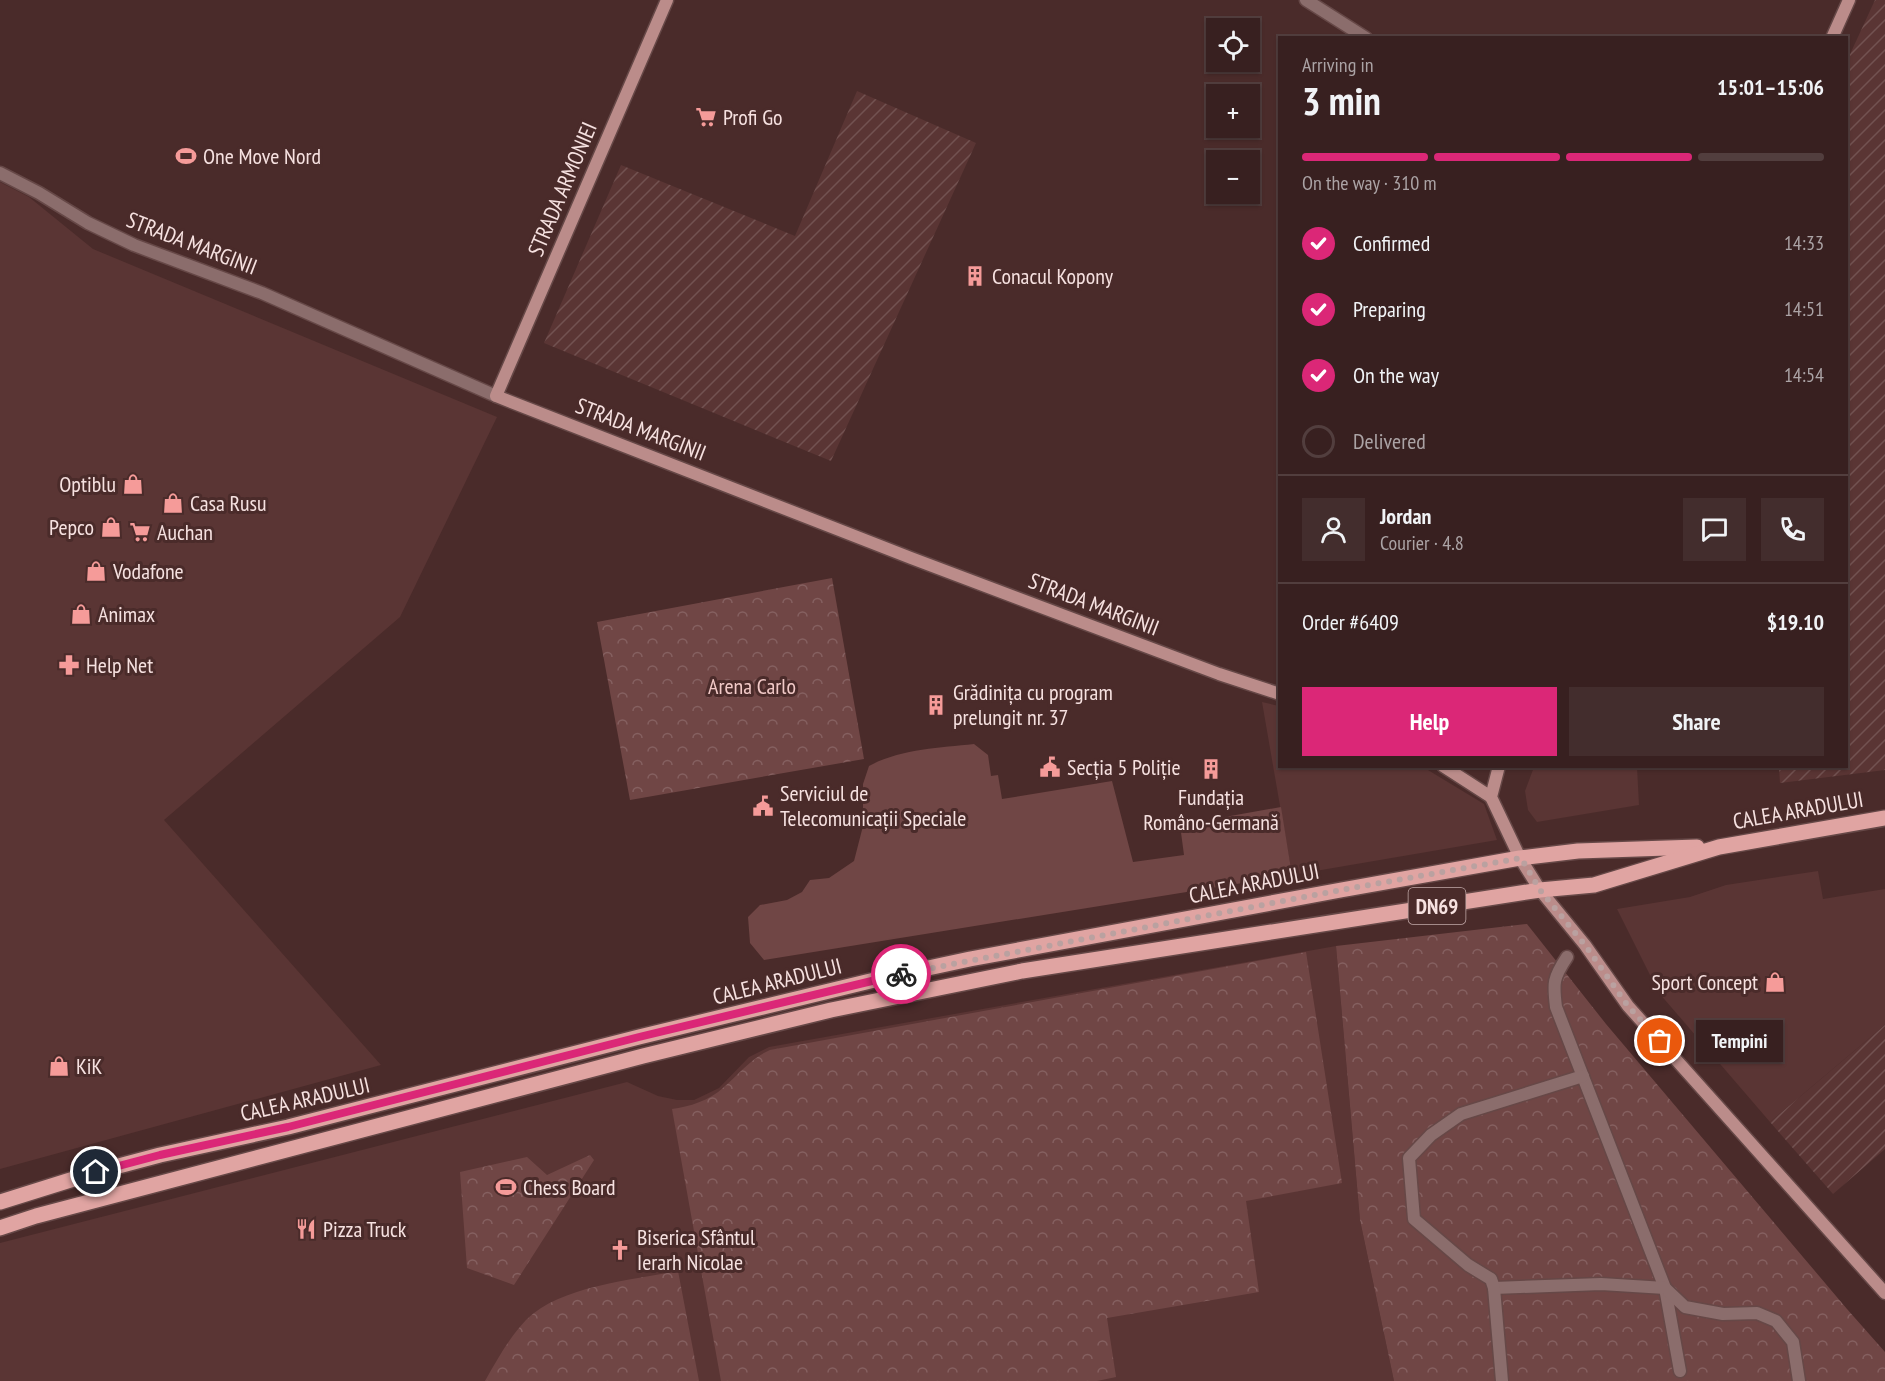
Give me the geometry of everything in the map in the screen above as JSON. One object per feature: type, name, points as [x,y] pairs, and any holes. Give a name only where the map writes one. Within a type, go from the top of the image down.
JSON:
[{"type":"main road","name":"CALEA ARADULUI","points":[[0,1228],[36,1216],[643,1056],[831,1010],[1022,971],[1540,890],[1594,885],[1719,847],[1885,818]]},
{"type":"main road","name":"CALEA ARADULUI","points":[[0,1202],[141,1160],[288,1127],[628,1040],[891,976],[1521,858],[1578,851],[1719,847]]},
{"type":"street","name":"STRADA ARMONIEI","points":[[496,396],[667,0]]},
{"type":"street","points":[[1306,0],[1363,36]]},
{"type":"street","points":[[1833,36],[1849,0]]},
{"type":"street","name":"STRADA MARGINII","points":[[0,173],[39,193],[88,223],[134,245],[262,293],[496,396],[911,558],[1219,674],[1278,693]]},
{"type":"street","points":[[1446,768],[1491,797],[1521,858],[1540,890],[1585,945],[1628,1006],[1885,1293]]},
{"type":"street","points":[[1491,797],[1498,768]]},
{"type":"street","points":[[1567,957],[1556,973],[1553,983],[1556,1007],[1665,1288],[1680,1371]]},
{"type":"street","points":[[1502,1381],[1494,1288],[1491,1279],[1468,1265],[1414,1219],[1409,1158],[1431,1135],[1461,1114],[1583,1076]]},
{"type":"street","points":[[1494,1288],[1601,1284],[1665,1288],[1685,1306],[1722,1314],[1757,1313],[1776,1321],[1793,1342],[1799,1381]]},
{"type":"shaded area","points":[[1875,0],[1885,0],[1885,770],[1780,783],[1779,768],[1848,768],[1848,59]]},
{"type":"shaded area","points":[[857,91],[976,143],[831,461],[544,343],[621,165],[795,236]]},
{"type":"shaded area","points":[[0,182],[29,197],[93,249],[497,417],[400,617],[164,820],[381,1065],[0,1169]]},
{"type":"shaded area","points":[[1262,702],[1278,706],[1278,768],[1425,768],[1484,804],[1497,840],[1292,875]]},
{"type":"shaded area","points":[[1534,768],[1637,768],[1639,805],[1537,822],[1528,810],[1525,791]]},
{"type":"shaded area","points":[[1818,871],[1823,899],[1885,889],[1885,1025],[1770,1122],[1659,993],[1617,909],[1690,897],[1726,885]]},
{"type":"shaded area","points":[[1336,946],[1360,1220],[1394,1381],[0,1381],[0,1243],[627,1082],[658,1096],[677,1100],[694,1100],[719,1088],[749,1057],[769,1047]]},
{"type":"shaded area","points":[[1885,1025],[1885,1149],[1833,1194],[1770,1122]]},
{"type":"green space","name":"Arena Carlo","points":[[832,578],[864,759],[630,800],[597,622]]},
{"type":"green space","points":[[974,744],[988,755],[991,776],[998,775],[1002,799],[1112,781],[1133,862],[1184,855],[1180,825],[1281,807],[1292,875],[764,960],[750,943],[748,917],[760,905],[787,900],[802,892],[810,880],[829,878],[854,861],[863,826],[863,784],[869,766],[907,753]]},
{"type":"green space","points":[[1527,924],[1606,1024],[1885,1352],[1885,1381],[1394,1381],[1360,1220],[1336,946]]},
{"type":"green space","points":[[1306,952],[1342,1183],[1246,1201],[1259,1292],[1107,1318],[1116,1377],[1097,1381],[721,1381],[672,1109],[692,1105],[712,1096],[751,1062],[770,1050]]},
{"type":"green space","points":[[590,1155],[594,1160],[514,1285],[467,1268],[460,1172],[527,1157],[547,1175]]},
{"type":"green space","points":[[678,1271],[699,1381],[485,1381],[514,1334],[540,1309],[558,1299],[598,1286]]},
{"type":"way so far","points":[[901,974],[1005,952],[1521,858],[1540,890],[1585,945],[1628,1006],[1660,1041]]},
{"type":"place","name":"Profi Go","points":[[706,117]]},
{"type":"place","name":"One Move Nord","points":[[186,156]]},
{"type":"place","name":"Conacul Kopony","points":[[975,276]]},
{"type":"place","name":"Optiblu","points":[[133,484]]},
{"type":"place","name":"Casa Rusu","points":[[173,503]]},
{"type":"place","name":"Pepco","points":[[111,527]]},
{"type":"place","name":"Auchan","points":[[140,532]]},
{"type":"place","name":"Vodafone","points":[[96,571]]},
{"type":"place","name":"Animax","points":[[81,614]]},
{"type":"place","name":"Help Net","points":[[69,665]]},
{"type":"place","name":"Grădinița cu program prelungit nr. 37","points":[[936,705]]},
{"type":"place","name":"Secția 5 Poliție","points":[[1050,767]]},
{"type":"place","name":"Fundația Româno-Germană","points":[[1211,769]]},
{"type":"place","name":"Serviciul de Telecomunicații Speciale","points":[[763,806]]},
{"type":"place","name":"Sport Concept","points":[[1775,982]]},
{"type":"place","name":"Tempini","points":[[1660,1041]]},
{"type":"place","name":"KiK","points":[[59,1066]]},
{"type":"place","name":"Chess Board","points":[[506,1187]]},
{"type":"place","name":"Pizza Truck","points":[[306,1229]]},
{"type":"place","name":"Biserica Sfântul Ierarh Nicolae","points":[[620,1250]]},
{"type":"route","points":[[96,1172],[160,1155],[288,1127],[639,1037],[901,974]]}]
